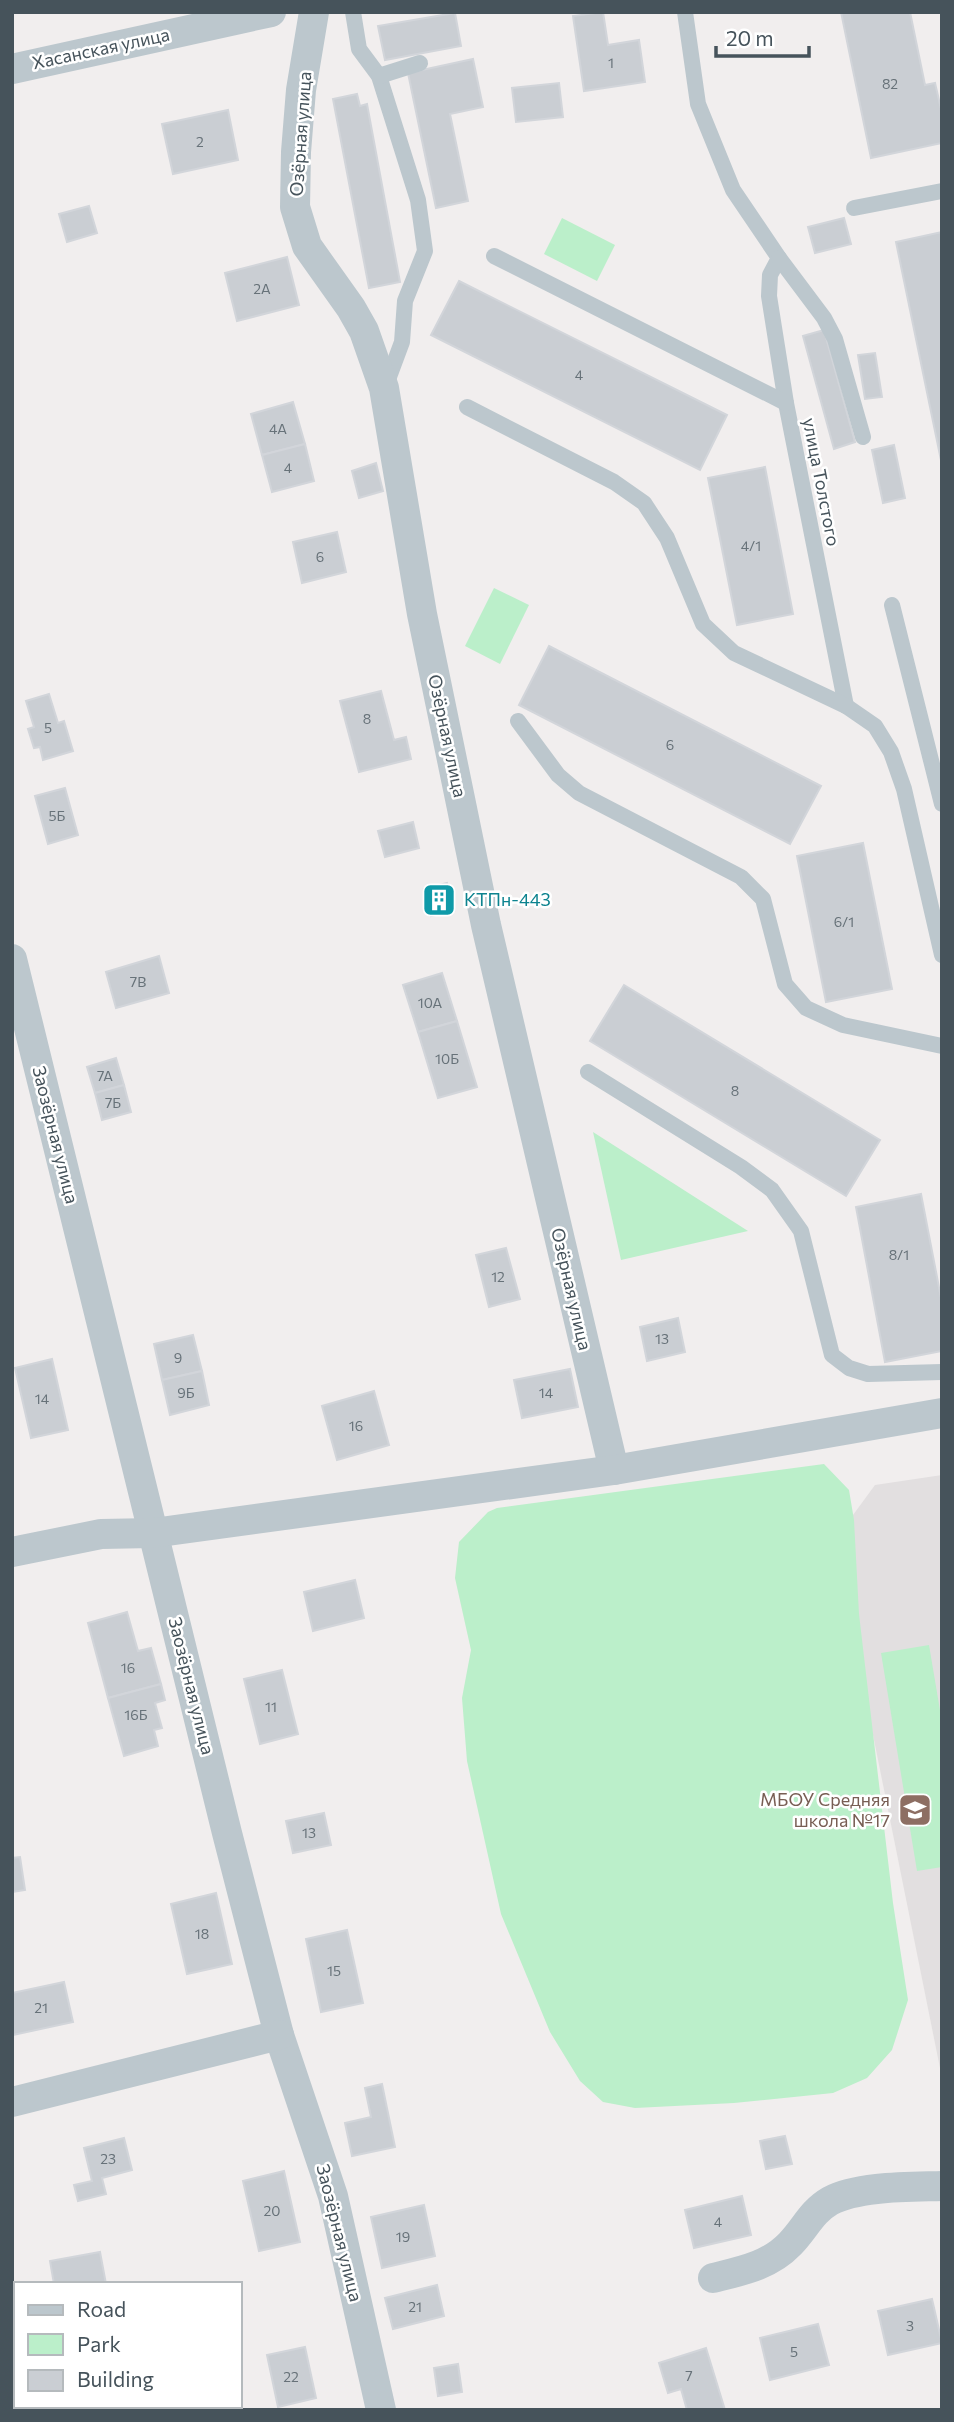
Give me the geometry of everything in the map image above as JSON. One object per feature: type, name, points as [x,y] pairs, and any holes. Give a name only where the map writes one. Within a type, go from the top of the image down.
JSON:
[{"type":"street","name":"Озёрная улица","points":[[314,12],[301,90],[296,152],[296,207],[307,246],[364,331],[384,388],[422,614],[486,925],[614,1470]]},
{"type":"street","name":"Хасанская улица","points":[[12,69],[262,13]]},
{"type":"street","name":"Заозёрная улица","points":[[12,959],[279,2035],[333,2196],[381,2410]]},
{"type":"street","points":[[12,1552],[101,1534],[153,1533],[614,1470],[942,1412]]},
{"type":"street","points":[[12,2102],[279,2035]]},
{"type":"street","points":[[713,2278],[764,2264],[790,2245],[814,2212],[832,2200],[878,2190],[942,2186]]},
{"type":"lane","points":[[353,12],[359,49],[379,76],[418,200],[425,251],[405,301],[402,342],[384,388]]},
{"type":"lane","points":[[685,12],[698,104],[733,190],[824,318],[835,339],[863,436]]},
{"type":"lane","points":[[379,76],[420,64]]},
{"type":"lane","points":[[854,208],[942,191]]},
{"type":"lane","points":[[494,256],[786,403]]},
{"type":"lane","name":"улица Толстого","points":[[779,258],[770,275],[769,296],[786,403],[846,706]]},
{"type":"lane","points":[[467,407],[614,482],[644,503],[667,538],[704,624],[734,653],[846,706],[875,726],[891,752],[904,789],[942,955]]},
{"type":"lane","points":[[892,605],[942,804]]},
{"type":"lane","points":[[519,721],[558,775],[579,793],[741,877],[764,900],[785,984],[806,1009],[842,1025],[942,1046]]},
{"type":"lane","points":[[588,1072],[741,1167],[772,1190],[802,1231],[832,1356],[849,1368],[868,1374],[942,1372]]},
{"type":"shaded area","name":"МБОУ Средняя школа №17","points":[[942,1475],[942,2078],[834,1541],[875,1485]]},
{"type":"green space","points":[[562,218],[615,245],[597,281],[544,254]]},
{"type":"green space","points":[[494,588],[529,605],[500,664],[465,646]]},
{"type":"green space","points":[[593,1132],[748,1231],[621,1260]]},
{"type":"green space","points":[[824,1464],[849,1490],[854,1520],[859,1614],[893,1903],[908,2000],[892,2050],[867,2078],[833,2093],[734,2103],[635,2108],[603,2102],[580,2081],[550,2032],[501,1914],[467,1761],[462,1698],[471,1650],[455,1578],[459,1542],[488,1512],[497,1508]]},
{"type":"green space","points":[[929,1645],[942,1722],[942,1867],[917,1871],[881,1653]]},
{"type":"building","points":[[603,12],[608,45],[639,40],[645,82],[584,91],[573,16]]},
{"type":"building","points":[[841,12],[910,12],[925,85],[935,83],[942,113],[942,143],[871,158]]},
{"type":"building","points":[[455,13],[461,46],[385,60],[378,26]]},
{"type":"building","points":[[473,59],[483,107],[450,114],[468,201],[436,208],[408,73]]},
{"type":"building","points":[[559,83],[563,117],[516,122],[512,88]]},
{"type":"building","points":[[357,94],[360,106],[367,104],[400,282],[369,288],[333,99]]},
{"type":"building","points":[[228,110],[238,160],[173,174],[162,124]]},
{"type":"building","points":[[89,206],[97,233],[67,242],[59,214]]},
{"type":"building","points":[[844,218],[851,244],[815,253],[808,227]]},
{"type":"building","points":[[942,232],[942,465],[896,242]]},
{"type":"building","points":[[287,257],[299,305],[237,321],[225,273]]},
{"type":"building","points":[[459,281],[727,415],[700,470],[431,335]]},
{"type":"building","points":[[824,330],[855,442],[834,449],[803,336]]},
{"type":"building","points":[[875,353],[882,397],[865,399],[858,355]]},
{"type":"building","points":[[293,402],[305,444],[262,455],[251,414]]},
{"type":"building","points":[[305,444],[314,481],[272,492],[262,455]]},
{"type":"building","points":[[894,445],[905,498],[883,503],[872,450]]},
{"type":"building","points":[[376,463],[383,491],[359,498],[352,471]]},
{"type":"building","points":[[765,467],[793,614],[737,625],[708,478]]},
{"type":"building","points":[[337,532],[346,572],[302,583],[293,542]]},
{"type":"building","points":[[549,646],[821,786],[790,844],[519,705]]},
{"type":"building","points":[[381,691],[394,740],[406,737],[411,759],[359,772],[340,701]]},
{"type":"building","points":[[49,694],[58,723],[64,721],[73,751],[43,760],[40,747],[34,748],[28,729],[34,727],[26,701]]},
{"type":"building","points":[[65,788],[78,835],[48,844],[35,796]]},
{"type":"building","points":[[413,822],[419,848],[385,857],[378,831]]},
{"type":"building","points":[[863,843],[892,989],[826,1002],[797,856]]},
{"type":"building","name":"КТПн-443","points":[[447,883],[454,911],[431,916],[424,889]]},
{"type":"building","points":[[159,956],[169,993],[116,1008],[106,972]]},
{"type":"building","points":[[442,973],[457,1021],[418,1032],[403,985]]},
{"type":"building","points":[[624,985],[880,1140],[846,1196],[590,1041]]},
{"type":"building","points":[[457,1021],[477,1087],[438,1098],[418,1032]]},
{"type":"building","points":[[116,1058],[124,1085],[95,1093],[87,1067]]},
{"type":"building","points":[[124,1085],[131,1112],[102,1120],[95,1093]]},
{"type":"building","points":[[921,1194],[942,1303],[942,1351],[885,1362],[856,1207]]},
{"type":"building","points":[[506,1248],[520,1299],[489,1307],[476,1255]]},
{"type":"building","points":[[678,1318],[685,1352],[647,1361],[640,1327]]},
{"type":"building","points":[[193,1335],[202,1371],[162,1380],[154,1344]]},
{"type":"building","points":[[52,1359],[68,1430],[31,1438],[15,1368]]},
{"type":"building","points":[[570,1369],[578,1407],[522,1418],[514,1380]]},
{"type":"building","points":[[202,1371],[209,1405],[170,1415],[162,1380]]},
{"type":"building","points":[[374,1391],[389,1445],[337,1460],[322,1406]]},
{"type":"building","points":[[355,1580],[364,1618],[313,1631],[304,1592]]},
{"type":"building","points":[[127,1612],[138,1651],[151,1648],[161,1684],[108,1698],[88,1623]]},
{"type":"building","points":[[282,1670],[298,1734],[260,1744],[244,1679]]},
{"type":"building","points":[[161,1684],[165,1700],[155,1703],[162,1728],[154,1730],[158,1746],[124,1756],[108,1698]]},
{"type":"building","points":[[324,1813],[331,1845],[293,1853],[286,1821]]},
{"type":"building","points":[[20,1857],[25,1890],[12,1892],[12,1858]]},
{"type":"building","points":[[216,1893],[232,1964],[187,1974],[171,1904]]},
{"type":"building","points":[[347,1930],[363,2003],[321,2012],[306,1939]]},
{"type":"building","points":[[64,1982],[73,2022],[13,2035],[12,1993]]},
{"type":"building","points":[[382,2084],[395,2147],[352,2156],[345,2123],[371,2117],[365,2088]]},
{"type":"building","points":[[785,2136],[792,2164],[766,2169],[760,2141]]},
{"type":"building","points":[[124,2138],[132,2170],[102,2178],[106,2194],[78,2201],[74,2185],[92,2181],[84,2148]]},
{"type":"building","points":[[284,2171],[300,2242],[259,2251],[243,2181]]},
{"type":"building","points":[[742,2196],[751,2235],[694,2248],[685,2210]]},
{"type":"building","points":[[424,2205],[435,2256],[382,2268],[371,2217]]},
{"type":"building","points":[[100,2252],[106,2282],[54,2282],[50,2261]]},
{"type":"building","points":[[437,2285],[444,2316],[393,2329],[385,2298]]},
{"type":"building","points":[[932,2299],[942,2343],[888,2355],[878,2311]]},
{"type":"building","points":[[818,2324],[829,2365],[770,2380],[760,2338]]},
{"type":"building","points":[[305,2347],[316,2398],[278,2407],[267,2355]]},
{"type":"building","points":[[706,2348],[725,2410],[687,2410],[681,2389],[668,2393],[659,2363]]},
{"type":"building","points":[[458,2364],[462,2392],[438,2396],[434,2368]]},
{"type":"place","name":"КТПн-443","points":[[439,900]]},
{"type":"place","name":"МБОУ Средняя школа №17","points":[[915,1810]]}]
